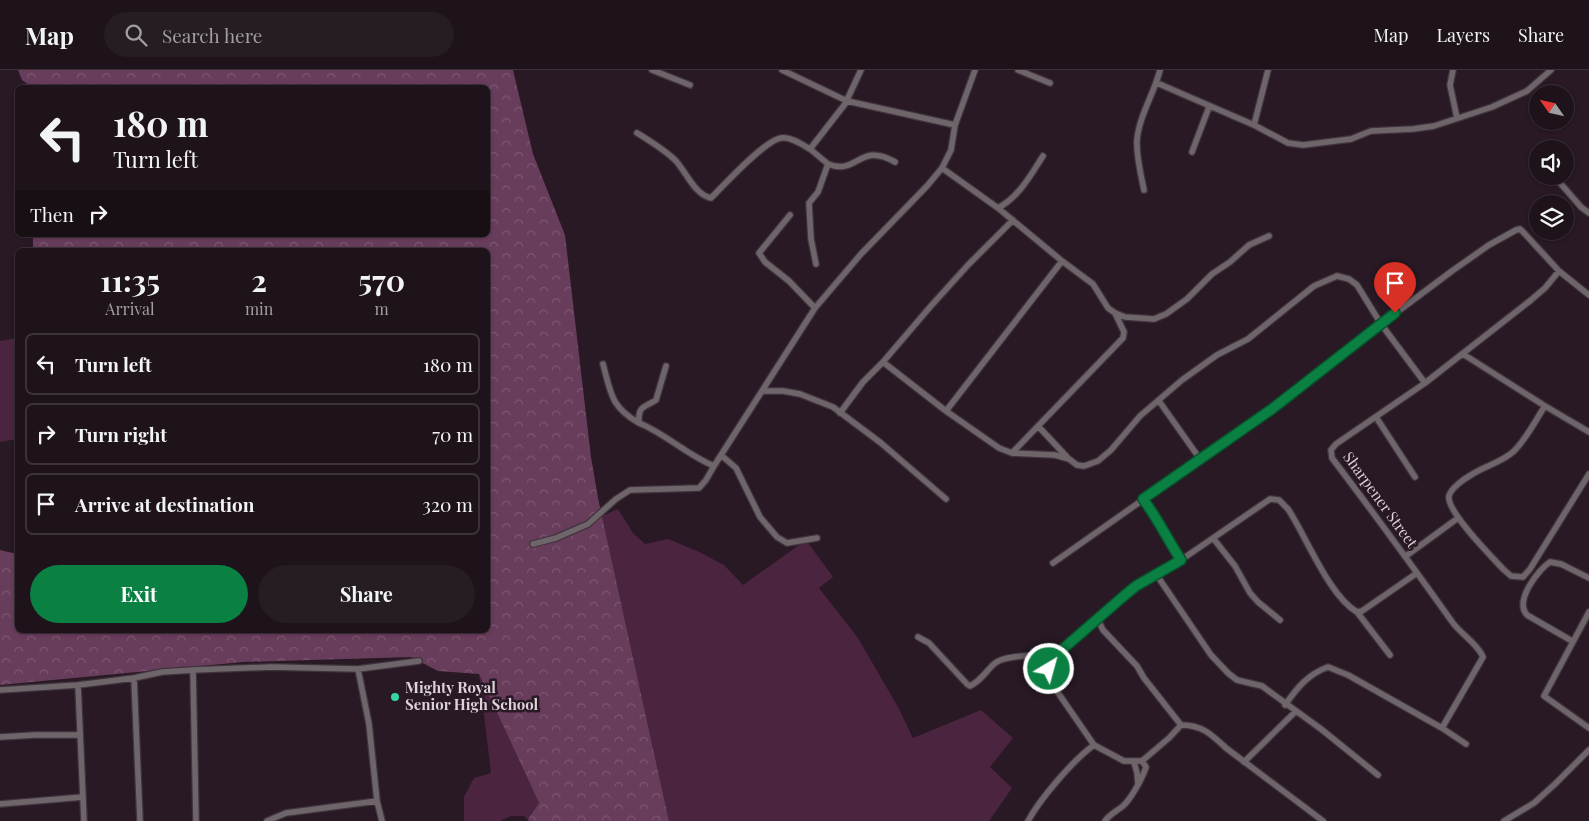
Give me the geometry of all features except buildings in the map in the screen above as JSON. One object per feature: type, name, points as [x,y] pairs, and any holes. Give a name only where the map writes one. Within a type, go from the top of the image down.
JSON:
[{"type":"street","points":[[652,70],[690,85]]},
{"type":"street","points":[[782,70],[847,101],[955,126]]},
{"type":"street","points":[[810,149],[847,101],[861,70]]},
{"type":"street","points":[[533,544],[556,538],[588,524],[616,498],[630,490],[698,488],[706,480],[814,308],[861,254],[942,168],[951,150],[955,126],[975,70]]},
{"type":"street","points":[[1018,70],[1050,83]]},
{"type":"street","points":[[1144,190],[1137,142],[1140,127],[1160,70]]},
{"type":"street","points":[[1254,125],[1268,70]]},
{"type":"street","points":[[1453,70],[1450,85],[1457,118]]},
{"type":"street","points":[[1157,83],[1254,125],[1288,143],[1303,145],[1351,139],[1371,131],[1434,126],[1492,107],[1528,91],[1551,70]]},
{"type":"street","points":[[1192,152],[1209,107]]},
{"type":"street","points":[[637,133],[674,159],[698,191],[705,197],[710,198],[758,153],[780,138],[785,138],[810,149],[819,154],[828,164],[835,167],[844,167],[869,155],[876,154],[885,156],[895,162]]},
{"type":"street","points":[[998,208],[1010,202],[1016,196],[1043,156]]},
{"type":"street","points":[[816,264],[811,239],[809,203],[818,192],[828,164]]},
{"type":"street","points":[[942,168],[998,208],[1093,284],[1108,308],[1115,313],[1125,316],[1154,319],[1166,314],[1187,299],[1212,274],[1230,262],[1249,245],[1269,236]]},
{"type":"street","points":[[1562,185],[1581,207],[1589,213]]},
{"type":"street","points":[[1008,216],[1010,202]]},
{"type":"street","points":[[790,215],[759,253],[765,262],[789,281],[814,308]]},
{"type":"street","points":[[840,413],[863,382],[883,362],[968,265],[1013,220]]},
{"type":"street","points":[[1053,563],[1272,409],[1380,324],[1490,245],[1516,230],[1520,229],[1559,271],[1589,295]]},
{"type":"street","points":[[946,412],[1062,261]]},
{"type":"street","name":"Sharpener Street","points":[[1442,728],[1484,657],[1458,629],[1332,458],[1331,450],[1336,444],[1463,354],[1545,288],[1559,271]]},
{"type":"street","points":[[1038,426],[1077,465],[1084,466],[1098,461],[1111,450],[1140,416],[1182,380],[1217,355],[1248,339],[1314,286],[1337,276],[1349,278],[1363,294],[1380,324],[1424,383]]},
{"type":"street","points":[[1012,453],[1123,338],[1124,332],[1115,313]]},
{"type":"street","points":[[1463,354],[1589,432]]},
{"type":"street","points":[[883,362],[946,412],[999,448],[1012,453],[1055,455],[1069,459]]},
{"type":"street","points":[[604,364],[617,408],[639,423],[658,431],[704,462],[714,466]]},
{"type":"street","points":[[639,423],[639,412],[642,408],[656,400],[666,366]]},
{"type":"street","points":[[762,390],[778,390],[800,394],[828,404],[881,442],[946,499]]},
{"type":"street","points":[[1159,401],[1200,459]]},
{"type":"street","points":[[1545,406],[1514,451],[1469,476],[1453,490],[1449,496],[1450,504],[1458,518],[1503,569],[1511,576],[1523,577],[1589,474]]},
{"type":"street","points":[[1376,417],[1415,477]]},
{"type":"street","points":[[721,455],[736,468],[760,516],[776,537],[787,543],[817,538]]},
{"type":"street","points":[[1143,499],[1158,519],[1181,560]]},
{"type":"street","points":[[1323,821],[1244,762],[1214,736],[1199,727],[1192,725],[1181,726],[1142,761],[1124,761],[1094,745],[1068,710],[1049,677],[1049,669],[1057,654],[1136,586],[1181,560],[1270,499],[1279,500],[1288,508],[1333,587],[1352,609],[1357,612],[1390,655]]},
{"type":"street","points":[[1406,556],[1458,518]]},
{"type":"street","points":[[1213,538],[1235,566],[1250,593],[1280,620]]},
{"type":"street","points":[[1572,641],[1524,612],[1523,604],[1526,590],[1538,572],[1550,562],[1561,564],[1589,578]]},
{"type":"street","points":[[1357,612],[1362,611],[1417,573]]},
{"type":"street","points":[[1156,574],[1211,655],[1228,673],[1237,680],[1262,686],[1336,740],[1378,775]]},
{"type":"street","points":[[1589,612],[1544,696],[1589,728]]},
{"type":"street","points":[[1098,620],[1103,630],[1137,666],[1181,726]]},
{"type":"street","points":[[918,637],[929,643],[970,686],[986,673],[994,663],[1005,658],[1057,654]]},
{"type":"street","points":[[0,690],[78,685],[134,678],[162,672],[271,667],[358,669],[419,661]]},
{"type":"street","points":[[1285,704],[1297,687],[1316,671],[1328,666],[1348,675],[1442,728],[1466,744]]},
{"type":"street","points":[[358,669],[370,724],[378,801],[382,821]]},
{"type":"street","points":[[193,670],[196,821]]},
{"type":"street","points":[[134,678],[140,821]]},
{"type":"street","points":[[78,685],[84,821]]},
{"type":"street","points":[[1244,762],[1296,711]]},
{"type":"street","points":[[0,737],[80,735]]},
{"type":"street","points":[[1028,821],[1067,770],[1094,745]]},
{"type":"street","points":[[1504,821],[1534,803],[1589,750]]},
{"type":"street","points":[[1105,821],[1116,810],[1124,806],[1138,784],[1146,767],[1142,761]]},
{"type":"street","points":[[1134,762],[1138,784]]},
{"type":"street","points":[[0,804],[83,797]]},
{"type":"street","points":[[267,821],[286,813],[378,801]]},
{"type":"shaded area","points":[[15,338],[15,439],[0,442],[0,341]]},
{"type":"shaded area","points":[[618,509],[633,533],[645,544],[668,539],[697,551],[724,565],[743,585],[806,540],[833,577],[819,588],[858,638],[898,707],[913,738],[981,710],[1013,738],[990,767],[1012,788],[989,821],[669,821],[602,516]]},
{"type":"shaded area","points":[[479,674],[539,803],[528,819],[529,821],[524,816],[511,816],[500,821],[464,821],[464,797],[474,778],[491,773]]},
{"type":"green space","points":[[18,70],[513,70],[533,154],[565,235],[591,457],[598,498],[669,821],[529,821],[528,819],[539,803],[479,674],[438,671],[411,657],[243,662],[0,685],[0,550],[15,554],[15,633],[490,633],[490,248],[33,248],[33,237],[490,237],[490,85],[29,85],[22,80]]},
{"type":"place","name":"Mighty Royal Senior High School","points":[[395,697]]},
{"type":"route","points":[[1049,669],[1057,654],[1098,620],[1115,603],[1136,586],[1181,560],[1158,519],[1143,499],[1272,409],[1395,313]]}]
